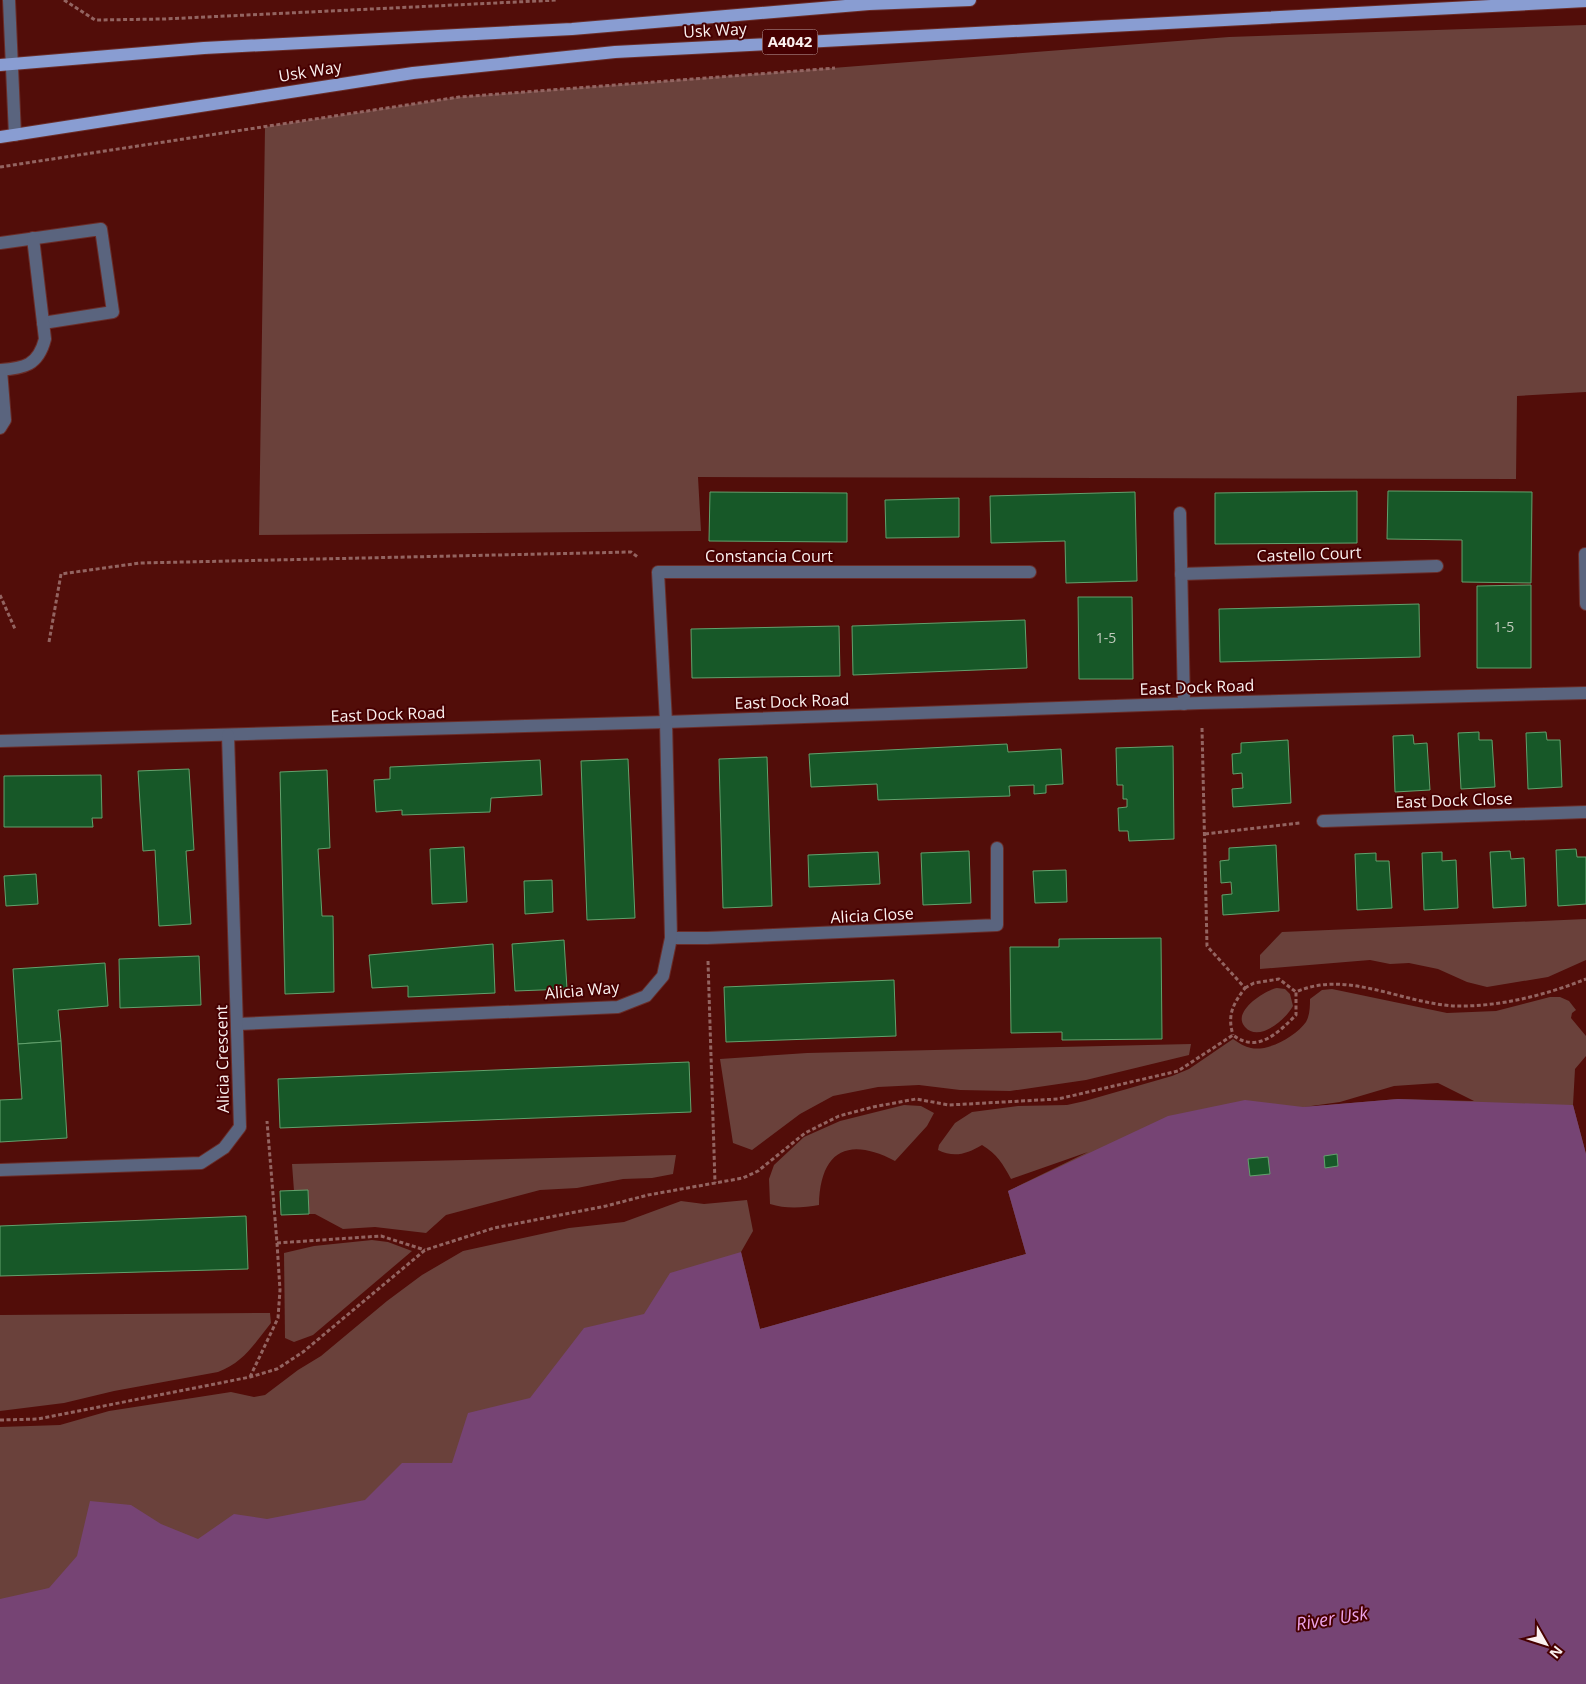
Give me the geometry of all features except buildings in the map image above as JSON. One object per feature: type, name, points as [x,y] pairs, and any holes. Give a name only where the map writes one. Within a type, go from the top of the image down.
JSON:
[{"type":"main road","name":"Usk Way","points":[[6,64],[204,48],[572,29],[869,4],[970,0]]},
{"type":"main road","name":"Usk Way","points":[[0,137],[413,73],[615,52],[1586,1]]},
{"type":"street","points":[[8,0],[6,64],[16,134]]},
{"type":"street","points":[[0,243],[101,229],[112,312],[43,323]]},
{"type":"street","points":[[0,428],[5,420],[0,370],[23,368],[42,352],[45,340],[33,238]]},
{"type":"street","points":[[1180,513],[1184,704]]},
{"type":"street","points":[[1585,554],[1586,604]]},
{"type":"street","name":"Castello Court","points":[[1181,574],[1437,566]]},
{"type":"street","points":[[658,572],[666,722]]},
{"type":"street","name":"Constancia Court","points":[[658,572],[1030,572]]},
{"type":"street","name":"East Dock Road","points":[[0,741],[666,722],[1201,703],[1586,693]]},
{"type":"street","name":"Alicia Way","points":[[238,1024],[618,1007],[646,996],[663,976],[671,938],[666,722]]},
{"type":"street","name":"Alicia Crescent","points":[[0,1170],[201,1163],[224,1148],[240,1127],[228,735]]},
{"type":"street","name":"East Dock Close","points":[[1323,821],[1586,812]]},
{"type":"street","name":"Alicia Close","points":[[671,938],[998,925],[997,848]]},
{"type":"path","points":[[64,0],[95,20],[164,19],[558,0]]},
{"type":"path","points":[[0,168],[459,97],[845,67]]},
{"type":"path","points":[[49,642],[61,574],[140,563],[631,552],[658,572]]},
{"type":"path","points":[[0,595],[15,628]]},
{"type":"path","points":[[1201,703],[1207,946],[1245,988]]},
{"type":"path","points":[[1205,834],[1323,821]]},
{"type":"path","points":[[707,938],[715,1183]]},
{"type":"path","points":[[1296,992],[1312,985],[1342,984],[1426,1003],[1457,1006],[1523,998],[1564,988],[1586,979]]},
{"type":"path","points":[[1279,980],[1296,992],[1296,1015],[1272,1037],[1259,1044],[1247,1043],[1232,1034],[1229,1022],[1230,1012],[1245,988],[1254,983],[1279,980]]},
{"type":"path","points":[[0,1420],[38,1419],[250,1377],[277,1369],[303,1352],[381,1289],[425,1250],[494,1228],[606,1206],[648,1195],[743,1178],[758,1171],[805,1133],[839,1116],[916,1099],[949,1105],[1058,1099],[1178,1071],[1232,1034]]},
{"type":"path","points":[[250,1377],[278,1318],[280,1290],[267,1119]]},
{"type":"path","points":[[277,1243],[381,1236],[425,1250]]},
{"type":"shaded area","points":[[1586,25],[1586,392],[1517,396],[1516,479],[698,477],[701,531],[259,535],[265,127],[459,97],[1229,37]]},
{"type":"shaded area","points":[[1586,919],[1586,960],[1548,977],[1487,987],[1467,982],[1438,969],[1409,963],[1390,964],[1370,960],[1260,969],[1260,955],[1282,932]]},
{"type":"shaded area","points":[[1277,988],[1285,989],[1290,994],[1293,1006],[1290,1011],[1278,1023],[1264,1031],[1251,1031],[1245,1027],[1242,1015],[1246,1009],[1258,997]]},
{"type":"shaded area","points":[[1332,989],[1447,1013],[1496,1011],[1550,997],[1560,997],[1569,1001],[1576,1010],[1572,1013],[1571,1018],[1586,1036],[1586,1056],[1575,1069],[1573,1105],[1586,1154],[383,1684],[0,1684],[0,1427],[60,1425],[109,1411],[231,1392],[254,1397],[265,1395],[298,1370],[321,1356],[387,1301],[422,1275],[463,1251],[569,1228],[624,1222],[681,1201],[704,1204],[747,1200],[753,1231],[741,1252],[760,1329],[1026,1254],[1008,1191],[1088,1152],[1011,1179],[999,1160],[982,1145],[960,1154],[950,1154],[938,1150],[939,1145],[955,1123],[972,1112],[1018,1106],[1067,1105],[1172,1076],[1189,1069],[1233,1039],[1251,1048],[1265,1048],[1281,1042],[1296,1033],[1306,1022],[1310,1010],[1310,999],[1322,990]],"holes":[[[1438,1083],[1474,1101],[1398,1099],[1304,1107],[1340,1102],[1394,1086]]]},
{"type":"shaded area","points":[[1191,1044],[1189,1055],[1086,1080],[1010,1091],[960,1090],[919,1085],[878,1087],[833,1096],[800,1114],[752,1150],[733,1143],[720,1059],[807,1053]]},
{"type":"shaded area","points":[[904,1105],[921,1106],[934,1113],[927,1126],[895,1161],[878,1153],[863,1150],[851,1150],[840,1153],[831,1161],[825,1172],[819,1205],[794,1208],[770,1204],[769,1179],[774,1165],[804,1137],[840,1121]]},
{"type":"shaded area","points":[[676,1155],[673,1174],[652,1178],[623,1179],[577,1188],[540,1190],[446,1215],[426,1233],[375,1227],[343,1229],[315,1214],[309,1214],[308,1190],[294,1191],[292,1164]]},
{"type":"shaded area","points":[[372,1240],[388,1242],[412,1251],[313,1335],[294,1342],[285,1338],[284,1253],[314,1246]]},
{"type":"shaded area","points":[[270,1313],[271,1323],[248,1352],[235,1363],[218,1372],[114,1391],[64,1403],[0,1411],[0,1315]]},
{"type":"water","name":"River Usk","points":[[1398,1099],[1573,1105],[1586,1154],[1586,1684],[0,1684],[0,1599],[49,1588],[77,1556],[90,1501],[131,1505],[161,1524],[198,1539],[234,1514],[267,1519],[365,1500],[402,1463],[452,1463],[468,1413],[530,1398],[584,1328],[644,1314],[670,1273],[741,1252],[760,1329],[1026,1254],[1008,1191],[1168,1116],[1245,1100],[1303,1107]]}]
